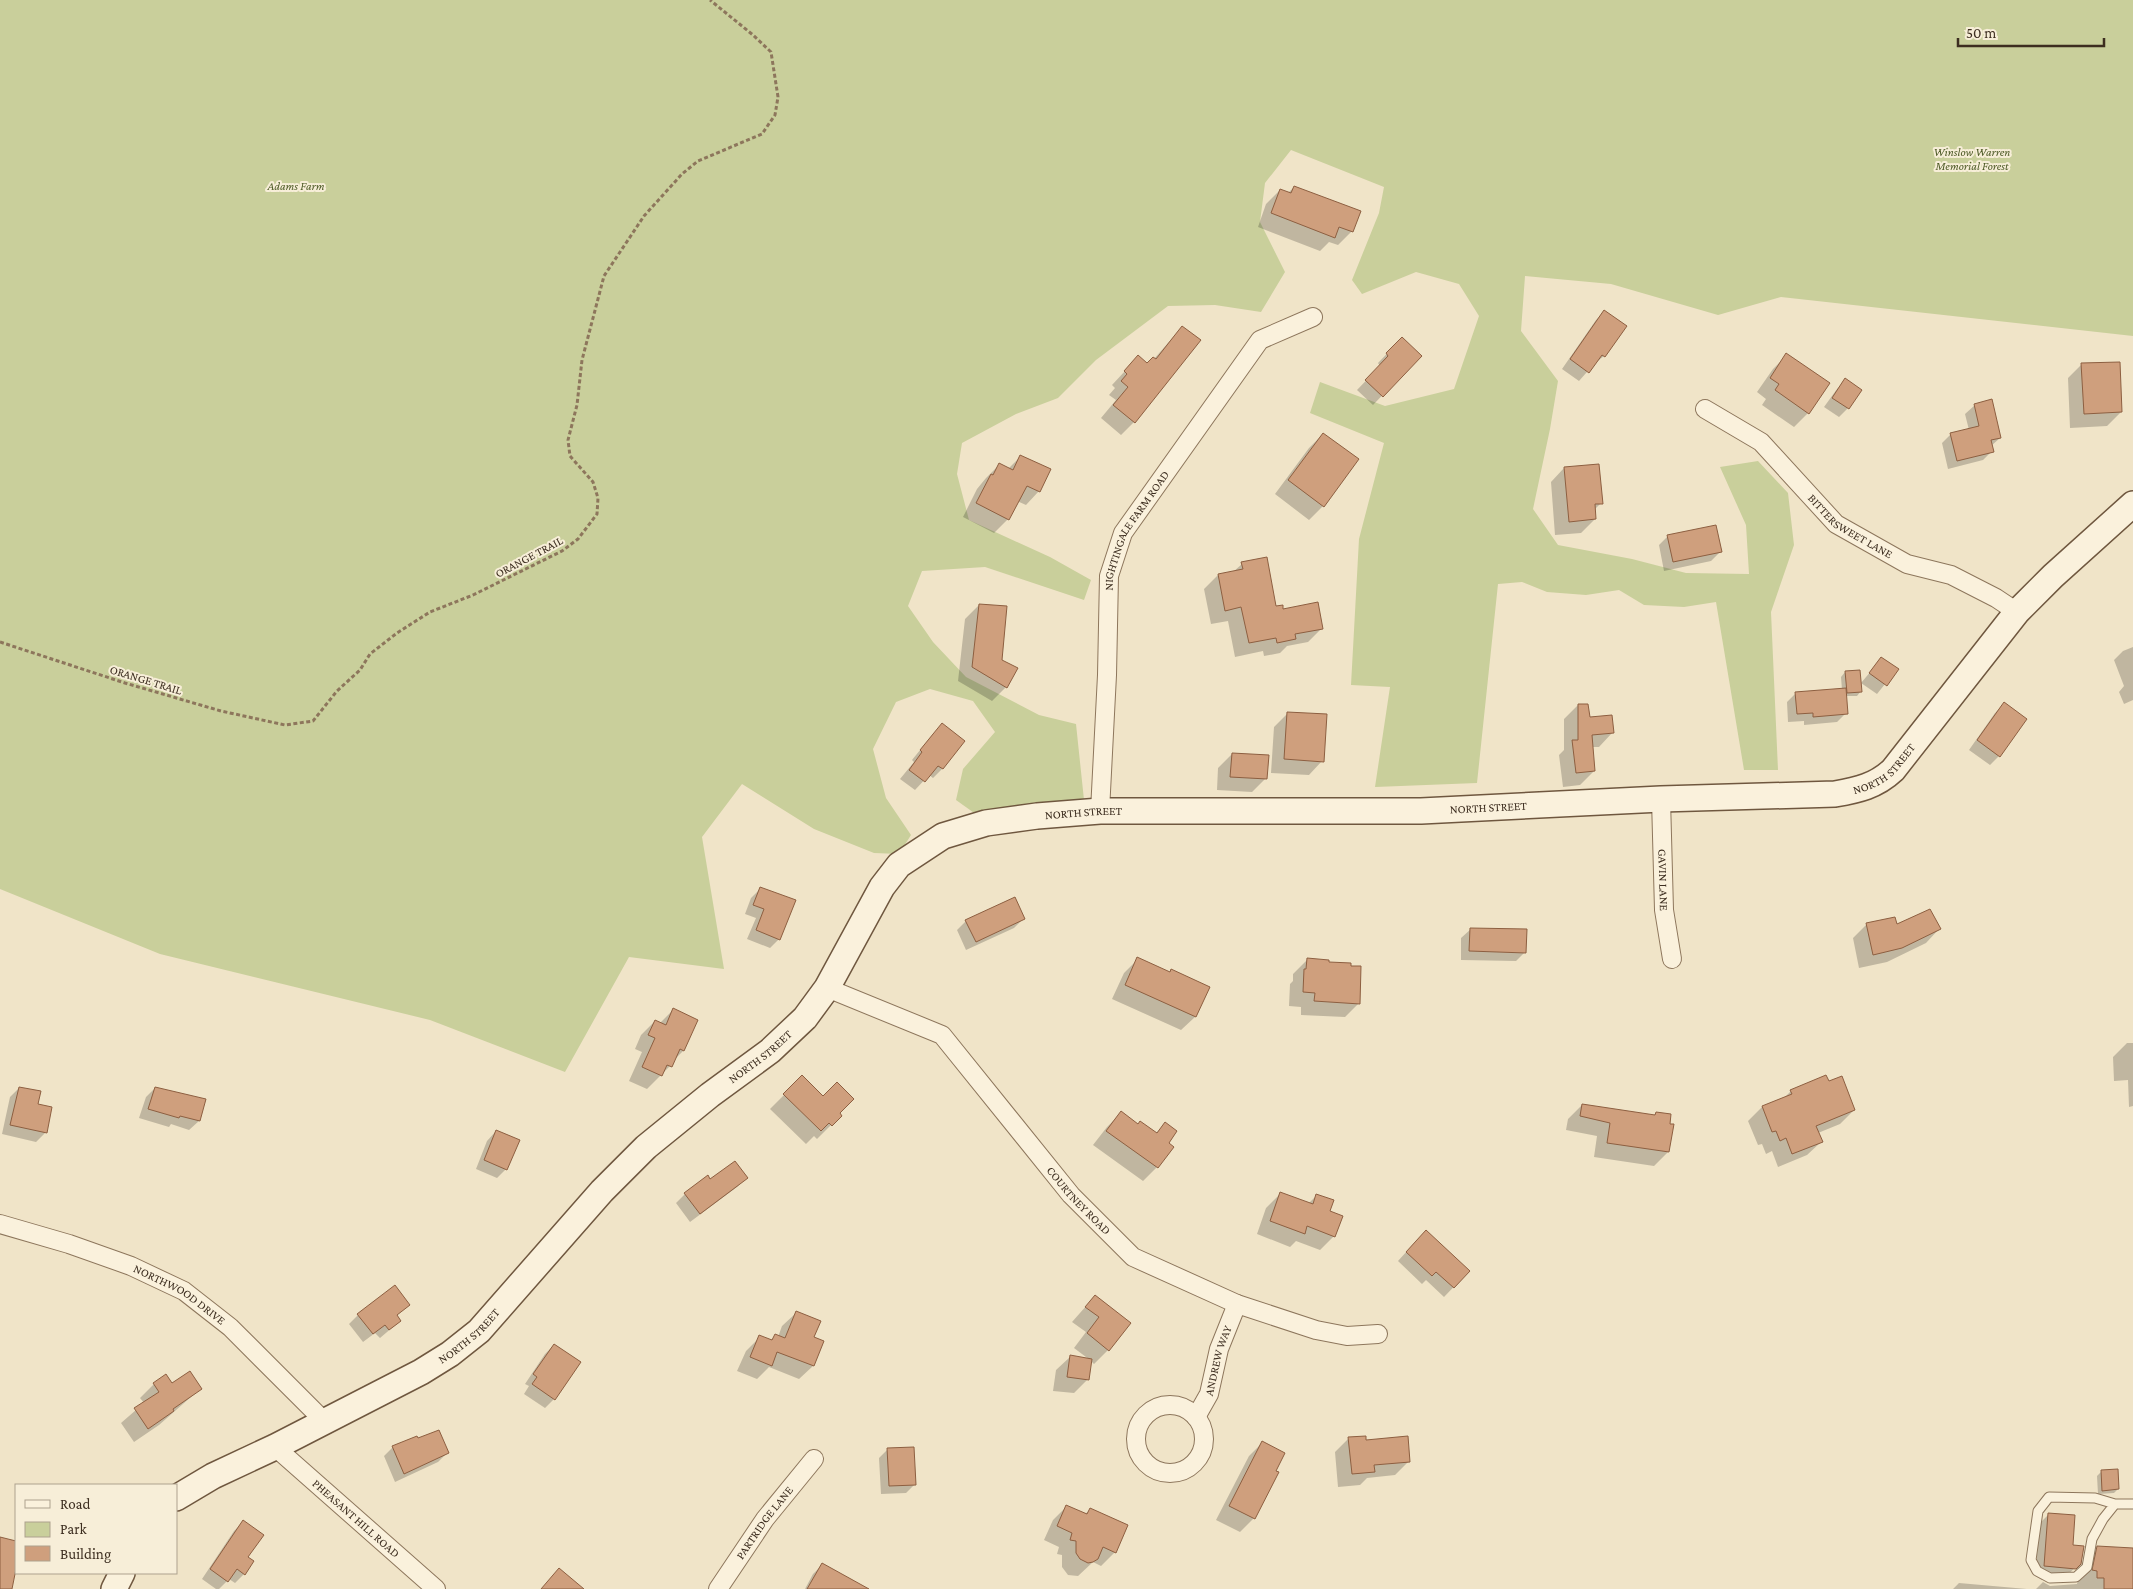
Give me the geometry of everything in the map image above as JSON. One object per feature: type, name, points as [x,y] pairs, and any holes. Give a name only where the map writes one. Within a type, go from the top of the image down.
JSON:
[{"type":"street","name":"NIGHTINGALE FARM ROAD","points":[[1100,811],[1107,675],[1109,576],[1123,533],[1260,340],[1313,317]]},
{"type":"street","name":"BITTERSWEET LANE","points":[[1705,409],[1761,442],[1836,524],[1907,564],[1951,575],[1996,598],[2017,612]]},
{"type":"street","name":"NORTH STREET","points":[[178,1497],[213,1476],[325,1422],[421,1372],[450,1354],[479,1331],[602,1191],[654,1142],[710,1095],[770,1052],[805,1018],[827,988],[882,887],[899,865],[943,836],[986,823],[1037,816],[1100,811],[1420,811],[1661,799],[1835,794],[1862,790],[1883,780],[1893,770],[2017,612],[2053,576],[2133,504]]},
{"type":"street","name":"GAVIN LANE","points":[[1661,799],[1664,910],[1672,959]]},
{"type":"street","name":"COURTNEY ROAD","points":[[827,988],[942,1035],[1071,1195],[1133,1257],[1237,1304],[1330,1333],[1347,1336],[1378,1334]]},
{"type":"street","name":"NORTHWOOD DRIVE","points":[[0,1224],[69,1244],[131,1266],[184,1291],[230,1327],[325,1422]]},
{"type":"street","name":"ANDREW WAY","points":[[1196,1417],[1208,1394],[1219,1350],[1237,1304]]},
{"type":"street","name":"PHEASANT HILL ROAD","points":[[275,1447],[436,1589]]},
{"type":"street","name":"PARTRIDGE LANE","points":[[718,1589],[765,1519],[814,1460]]},
{"type":"street","points":[[114,1589],[122,1574]]},
{"type":"lane","points":[[2115,1504],[2102,1519],[2092,1539],[2087,1568],[2076,1577],[2050,1578],[2037,1571],[2031,1560],[2038,1511],[2049,1497],[2095,1498],[2115,1504],[2133,1504]]},
{"type":"path","name":"ORANGE TRAIL","points":[[0,642],[125,683],[221,711],[285,726],[313,721],[337,691],[360,670],[370,654],[397,633],[430,612],[524,572],[562,551],[578,539],[596,514],[598,498],[593,482],[570,456],[568,440],[577,405],[582,360],[604,276],[644,216],[682,174],[698,161],[762,134],[775,115],[778,97],[770,52],[753,35],[710,0]]},
{"type":"green space","points":[[0,0],[2133,0],[2133,336],[1781,297],[1718,315],[1611,284],[1525,276],[1521,331],[1558,381],[1533,509],[1558,545],[1632,559],[1686,573],[1749,574],[1746,525],[1720,467],[1758,461],[1788,493],[1794,545],[1771,612],[1778,770],[1744,770],[1716,602],[1684,607],[1644,605],[1619,590],[1586,595],[1547,592],[1522,582],[1498,584],[1477,783],[1375,787],[1390,687],[1351,685],[1359,539],[1384,443],[1310,413],[1320,382],[1385,406],[1454,389],[1479,316],[1459,284],[1416,272],[1362,294],[1352,280],[1379,213],[1384,187],[1291,150],[1265,183],[1260,222],[1285,272],[1261,312],[1215,305],[1168,306],[1096,360],[1058,398],[1016,414],[962,443],[957,474],[969,520],[1050,557],[1091,580],[1084,600],[985,567],[922,571],[908,606],[933,642],[966,677],[1039,715],[1076,724],[1084,800],[977,815],[956,800],[963,769],[995,732],[973,701],[930,689],[896,702],[873,749],[886,798],[911,835],[899,854],[874,853],[814,829],[742,784],[702,837],[724,969],[629,957],[565,1072],[430,1020],[160,954],[0,889]]},
{"type":"building","points":[[1294,186],[1361,211],[1353,232],[1339,227],[1335,238],[1271,213],[1280,189],[1291,193]]},
{"type":"building","points":[[1604,310],[1627,326],[1605,357],[1602,355],[1589,373],[1570,359]]},
{"type":"building","points":[[1182,326],[1201,340],[1135,423],[1113,405],[1128,387],[1121,381],[1127,374],[1124,371],[1138,355],[1147,363],[1153,357],[1156,359]]},
{"type":"building","points":[[1402,337],[1422,356],[1383,397],[1365,380],[1388,356],[1386,353]]},
{"type":"building","points":[[1786,353],[1830,383],[1809,414],[1775,390],[1779,384],[1770,378]]},
{"type":"building","points":[[2120,362],[2122,412],[2084,414],[2081,363]]},
{"type":"building","points":[[1845,378],[1862,390],[1849,409],[1832,398]]},
{"type":"building","points":[[1992,399],[2001,438],[1991,440],[1994,452],[1957,461],[1950,433],[1979,426],[1974,404]]},
{"type":"building","points":[[1323,433],[1359,459],[1324,507],[1288,480]]},
{"type":"building","points":[[1020,455],[1051,469],[1040,492],[1027,486],[1009,520],[976,503],[999,463],[1013,470]]},
{"type":"building","points":[[1599,464],[1603,504],[1595,504],[1596,519],[1569,522],[1564,467]]},
{"type":"building","points":[[1716,525],[1722,552],[1673,562],[1667,535]]},
{"type":"building","points":[[1267,557],[1276,606],[1283,605],[1283,609],[1318,602],[1323,629],[1295,634],[1296,639],[1277,643],[1276,638],[1249,643],[1241,607],[1225,611],[1218,574],[1243,569],[1241,562]]},
{"type":"building","points":[[979,604],[1007,606],[1002,660],[1018,668],[1007,688],[972,667]]},
{"type":"building","points":[[1881,657],[1899,669],[1887,686],[1869,673]]},
{"type":"building","points":[[1860,670],[1862,692],[1847,693],[1845,671]]},
{"type":"building","points":[[1846,688],[1848,714],[1813,717],[1813,713],[1797,714],[1795,692]]},
{"type":"building","points":[[2004,702],[2027,719],[2000,757],[1977,740]]},
{"type":"building","points":[[1578,704],[1588,704],[1590,717],[1612,715],[1614,733],[1592,735],[1595,771],[1576,773],[1572,740],[1578,740]]},
{"type":"building","points":[[1287,712],[1327,714],[1324,762],[1284,759]]},
{"type":"building","points":[[942,723],[965,741],[943,769],[938,766],[925,782],[909,770],[922,752],[920,750]]},
{"type":"building","points":[[1232,753],[1269,755],[1267,779],[1230,777]]},
{"type":"building","points":[[760,887],[796,900],[780,940],[756,930],[764,909],[753,905]]},
{"type":"building","points":[[1015,897],[1025,919],[976,942],[965,920]]},
{"type":"building","points":[[1930,909],[1941,929],[1902,948],[1873,955],[1866,923],[1895,917],[1897,924]]},
{"type":"building","points":[[1470,928],[1527,929],[1526,953],[1469,951]]},
{"type":"building","points":[[1137,957],[1170,972],[1171,969],[1210,987],[1196,1017],[1125,985]]},
{"type":"building","points":[[1307,958],[1351,963],[1351,966],[1361,966],[1360,1004],[1314,1001],[1315,993],[1303,992],[1304,969],[1306,969]]},
{"type":"building","points":[[673,1008],[698,1020],[684,1051],[680,1049],[672,1067],[667,1065],[662,1076],[642,1067],[655,1038],[648,1035],[655,1020],[666,1025]]},
{"type":"building","points":[[802,1075],[823,1096],[837,1082],[854,1099],[840,1113],[842,1116],[832,1126],[829,1123],[821,1131],[783,1094]]},
{"type":"building","points":[[1826,1075],[1829,1081],[1842,1076],[1855,1110],[1816,1126],[1823,1142],[1792,1154],[1786,1138],[1780,1141],[1776,1131],[1772,1132],[1762,1106],[1792,1094],[1790,1090]]},
{"type":"building","points":[[19,1087],[41,1091],[38,1104],[52,1107],[47,1133],[10,1125]]},
{"type":"building","points":[[155,1087],[206,1099],[200,1121],[180,1116],[179,1118],[148,1109]]},
{"type":"building","points":[[1582,1104],[1655,1115],[1656,1112],[1671,1114],[1670,1124],[1674,1124],[1669,1152],[1607,1143],[1610,1123],[1580,1116]]},
{"type":"building","points":[[1121,1111],[1138,1124],[1140,1121],[1157,1133],[1165,1122],[1177,1131],[1169,1143],[1174,1147],[1158,1168],[1106,1131]]},
{"type":"building","points":[[496,1130],[520,1140],[507,1170],[484,1160]]},
{"type":"building","points":[[735,1161],[748,1178],[700,1214],[684,1193],[708,1175],[710,1179]]},
{"type":"building","points":[[1280,1192],[1313,1204],[1316,1194],[1334,1200],[1330,1211],[1343,1216],[1335,1237],[1307,1226],[1305,1234],[1270,1221]]},
{"type":"building","points":[[1426,1230],[1470,1271],[1454,1288],[1436,1272],[1432,1276],[1406,1252]]},
{"type":"building","points":[[395,1285],[410,1305],[397,1315],[401,1321],[389,1330],[385,1325],[373,1334],[357,1314]]},
{"type":"building","points":[[1095,1295],[1131,1323],[1109,1351],[1087,1333],[1099,1317],[1085,1307]]},
{"type":"building","points":[[796,1311],[821,1321],[814,1337],[824,1341],[814,1366],[777,1352],[772,1366],[750,1357],[759,1335],[772,1340],[775,1334],[785,1338]]},
{"type":"building","points":[[554,1344],[581,1362],[555,1400],[532,1384],[537,1377],[533,1374]]},
{"type":"building","points":[[1070,1355],[1092,1359],[1089,1380],[1067,1377]]},
{"type":"building","points":[[190,1371],[202,1389],[148,1429],[134,1408],[159,1392],[153,1383],[166,1374],[172,1383]]},
{"type":"building","points":[[439,1430],[449,1453],[404,1474],[392,1446]]},
{"type":"building","points":[[1366,1436],[1366,1440],[1408,1436],[1410,1462],[1374,1465],[1375,1472],[1352,1474],[1348,1437]]},
{"type":"building","points":[[1262,1441],[1285,1453],[1276,1471],[1279,1472],[1255,1519],[1229,1506]]},
{"type":"building","points":[[914,1447],[916,1485],[889,1486],[887,1448]]},
{"type":"building","points":[[2118,1469],[2119,1489],[2102,1491],[2101,1470]]},
{"type":"building","points":[[1066,1505],[1087,1514],[1090,1508],[1128,1525],[1116,1553],[1103,1547],[1098,1559],[1093,1562],[1088,1563],[1080,1559],[1076,1553],[1076,1541],[1070,1540],[1072,1533],[1057,1526]]},
{"type":"building","points":[[2048,1513],[2075,1515],[2073,1545],[2084,1546],[2081,1564],[2076,1569],[2044,1566]]},
{"type":"building","points":[[243,1520],[264,1535],[248,1557],[254,1561],[245,1575],[237,1569],[228,1582],[210,1569]]},
{"type":"building","points":[[0,1537],[15,1541],[15,1574],[12,1589],[0,1589]]},
{"type":"building","points":[[2097,1546],[2133,1548],[2133,1589],[2104,1589],[2104,1578],[2097,1578],[2097,1571],[2092,1570]]},
{"type":"building","points":[[822,1563],[869,1589],[807,1589]]},
{"type":"building","points":[[559,1568],[584,1589],[541,1589]]},
{"type":"park label","name":"Winslow Warren Memorial Forest","points":[[1972,159]]},
{"type":"park label","name":"Adams Farm","points":[[296,186]]}]
